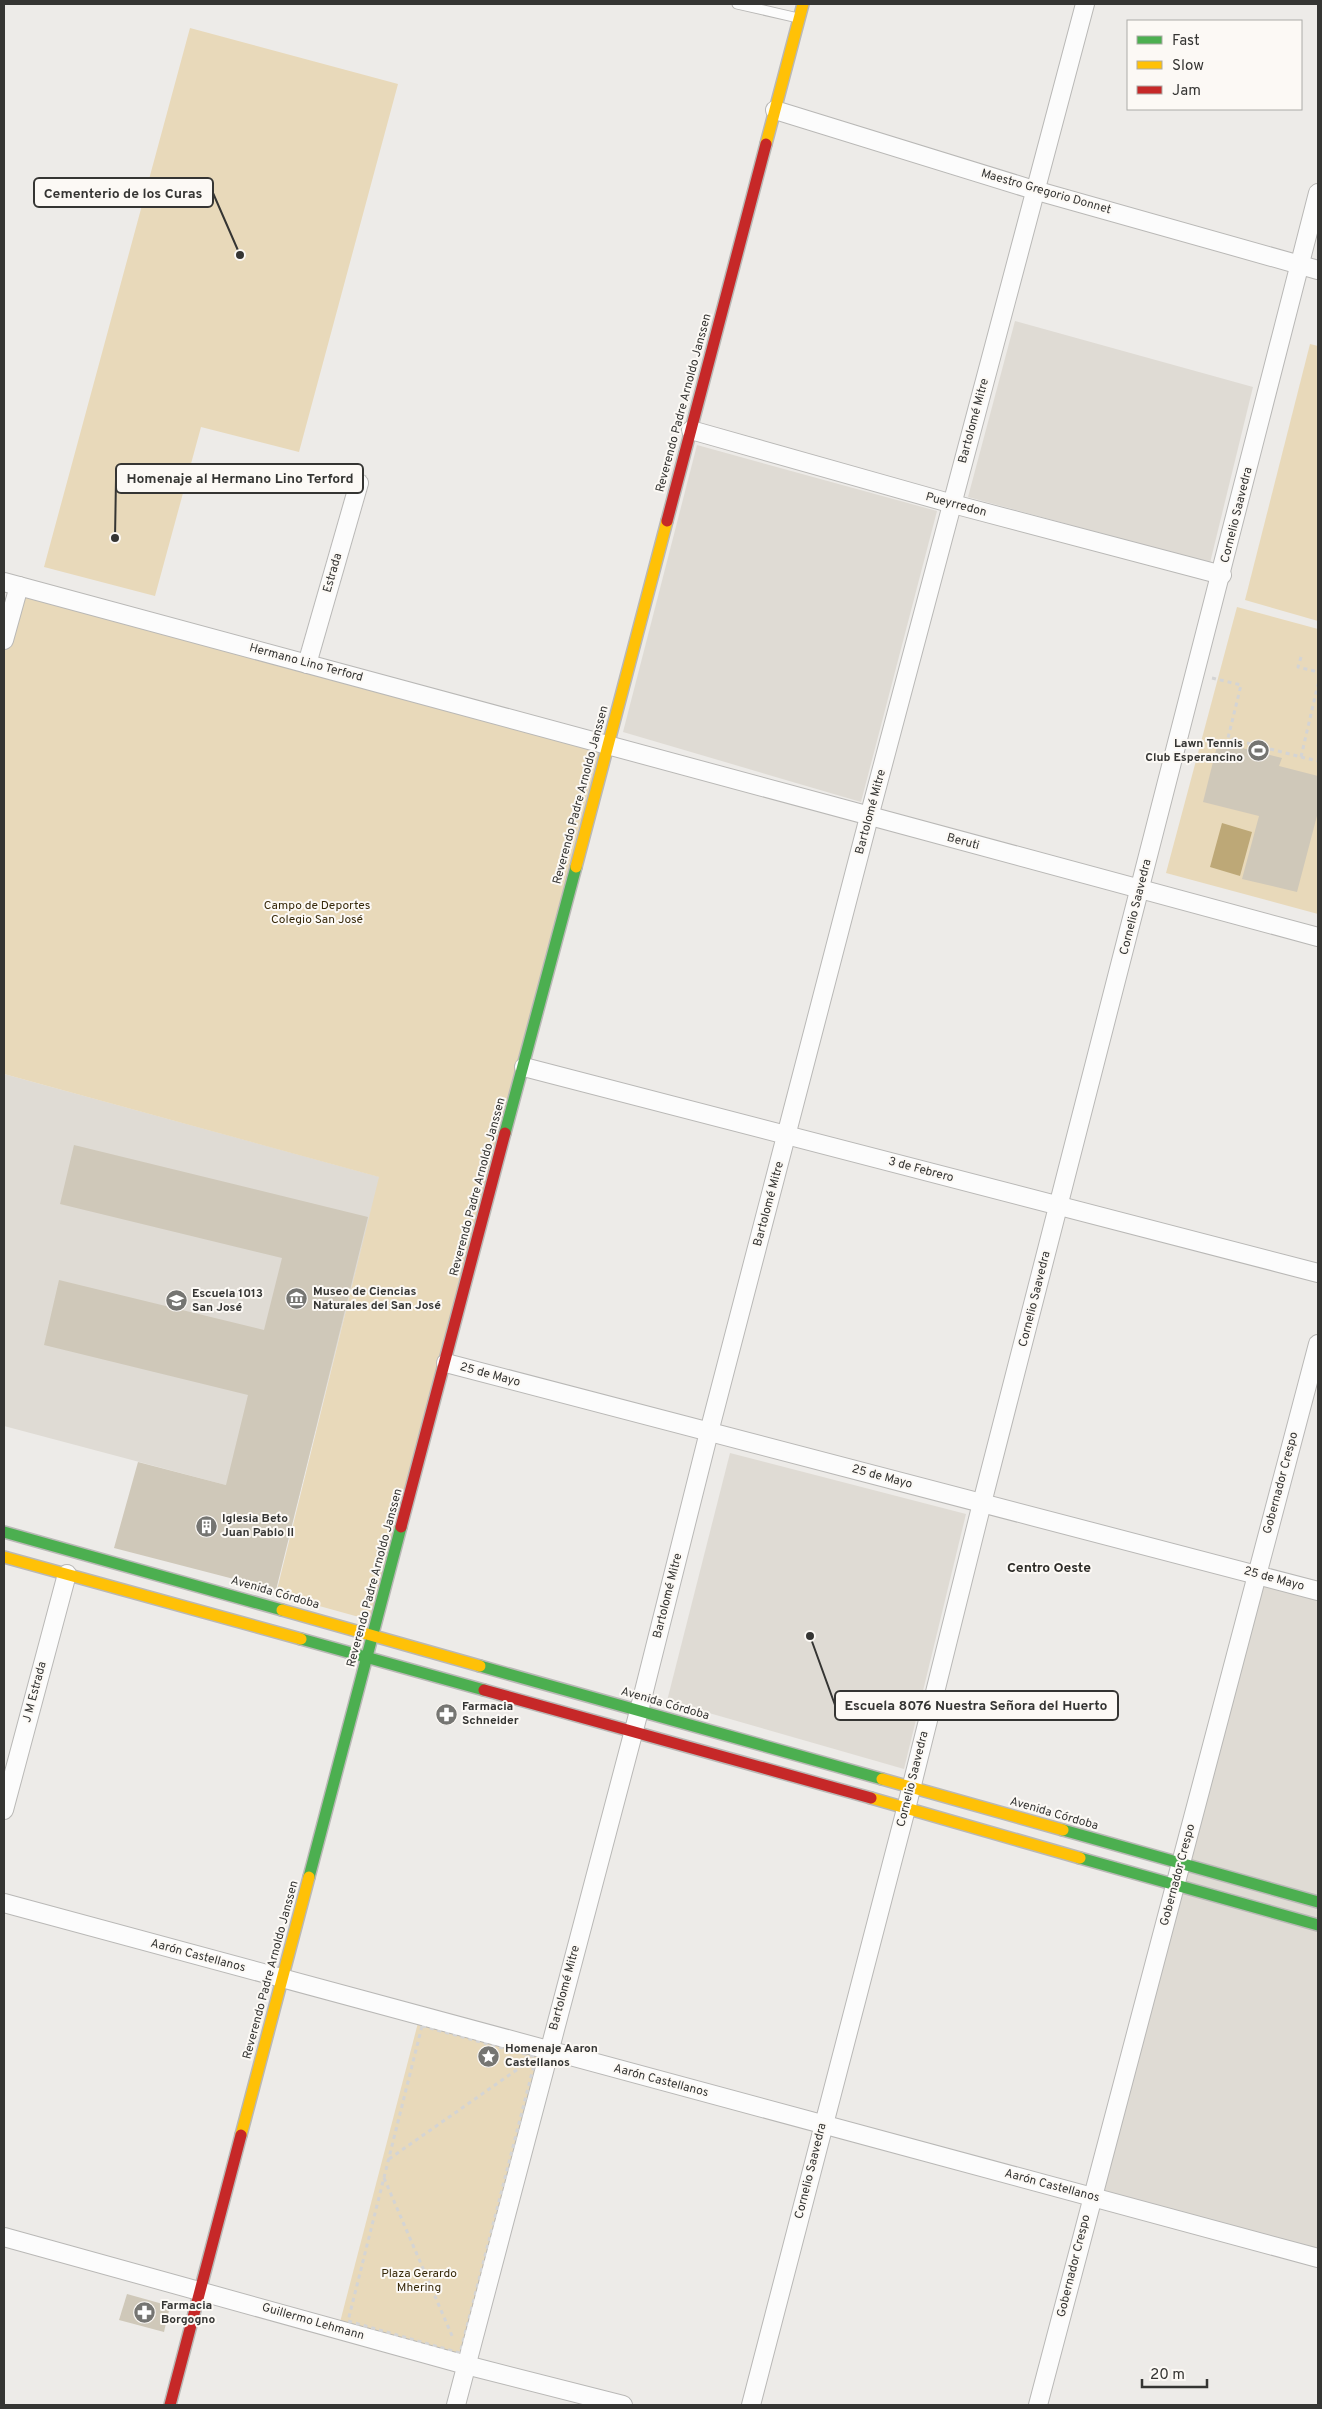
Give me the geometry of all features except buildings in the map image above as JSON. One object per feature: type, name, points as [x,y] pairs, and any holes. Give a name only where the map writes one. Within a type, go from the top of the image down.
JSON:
[{"type":"main road","name":"Reverendo Padre Arnoldo Janssen","points":[[170,2405],[803,4]]},
{"type":"main road","name":"Avenida Córdoba","points":[[4,1532],[262,1603],[374,1637],[1318,1902]]},
{"type":"main road","points":[[4,1557],[634,1731],[1318,1925]]},
{"type":"street","name":"Bartolomé Mitre","points":[[456,2405],[463,2359],[542,2053],[634,1731],[709,1432],[869,817],[953,504],[1034,190],[1085,4]]},
{"type":"street","name":"Maestro Gregorio Donnet","points":[[775,110],[1034,190],[1318,270]]},
{"type":"street","name":"Cornelio Saavedra","points":[[751,2405],[906,1809],[982,1504],[1222,575],[1318,193]]},
{"type":"street","name":"Pueyrredon","points":[[691,430],[953,504],[1222,575]]},
{"type":"street","name":"Estrada","points":[[307,664],[359,483]]},
{"type":"street","name":"Hermano Lino Terford","points":[[11,584],[608,745]]},
{"type":"street","points":[[4,640],[11,584]]},
{"type":"street","name":"Beruti","points":[[608,745],[1318,937]]},
{"type":"street","name":"3 de Febrero","points":[[524,1067],[1318,1272]]},
{"type":"street","name":"Gobernador Crespo","points":[[1038,2405],[1318,1344]]},
{"type":"street","name":"25 de Mayo","points":[[446,1363],[1318,1591]]},
{"type":"street","name":"J M Estrada","points":[[4,1810],[67,1574]]},
{"type":"street","name":"Aarón Castellanos","points":[[4,1903],[283,1979],[542,2053],[823,2124],[1318,2258]]},
{"type":"street","name":"Guillermo Lehmann","points":[[4,2237],[463,2359],[623,2405]]},
{"type":"lane","points":[[737,4],[799,18]]},
{"type":"path","points":[[1301,658],[1298,667],[1318,672]]},
{"type":"path","points":[[1196,675],[1242,685],[1228,738],[1318,762]]},
{"type":"path","points":[[1301,757],[1318,684]]},
{"type":"path","points":[[463,2359],[348,2321],[422,2026],[542,2053]]},
{"type":"path","points":[[389,2158],[542,2053]]},
{"type":"path","points":[[463,2359],[542,2053]]},
{"type":"path","points":[[384,2177],[463,2359]]},
{"type":"shaded area","points":[[1015,321],[1253,387],[1210,563],[968,497]]},
{"type":"shaded area","points":[[697,445],[937,511],[861,802],[623,732]]},
{"type":"shaded area","points":[[1222,823],[1252,832],[1240,876],[1210,867]]},
{"type":"shaded area","name":"Escuela 1013 San José","points":[[4,1074],[380,1177],[297,1504],[4,1426]]},
{"type":"shaded area","points":[[730,1453],[966,1514],[904,1769],[667,1701]]},
{"type":"shaded area","points":[[1256,1574],[1318,1591],[1318,2258],[1092,2197]]},
{"type":"green space","points":[[190,28],[398,84],[299,452],[201,427],[155,596],[44,567]]},
{"type":"green space","points":[[1310,344],[1318,346],[1318,621],[1245,600]]},
{"type":"green space","name":"Campo de Deportes Colegio San José","points":[[19,586],[609,745],[377,1622],[276,1594],[379,1177],[4,1074],[4,647]]},
{"type":"green space","name":"Lawn Tennis Club Esperancino","points":[[1237,607],[1318,629],[1318,914],[1166,873]]},
{"type":"green space","name":"Plaza Gerardo Mhering","points":[[419,2019],[545,2052],[465,2361],[339,2326]]},
{"type":"traffic: fast","points":[[505,1133],[576,867]]},
{"type":"traffic: fast","points":[[309,1877],[401,1527]]},
{"type":"traffic: fast","points":[[4,1532],[282,1610]]},
{"type":"traffic: fast","points":[[301,1639],[484,1690]]},
{"type":"traffic: fast","points":[[480,1666],[882,1779]]},
{"type":"traffic: fast","points":[[1063,1830],[1318,1902]]},
{"type":"traffic: fast","points":[[1080,1858],[1318,1925]]},
{"type":"traffic: slow","points":[[766,144],[803,4]]},
{"type":"traffic: slow","points":[[576,867],[667,521]]},
{"type":"traffic: slow","points":[[4,1557],[301,1639]]},
{"type":"traffic: slow","points":[[282,1610],[480,1666]]},
{"type":"traffic: slow","points":[[882,1779],[1063,1830]]},
{"type":"traffic: slow","points":[[871,1798],[1080,1858]]},
{"type":"traffic: slow","points":[[241,2135],[309,1877]]},
{"type":"traffic: jam","points":[[667,521],[766,144]]},
{"type":"traffic: jam","points":[[401,1527],[505,1133]]},
{"type":"traffic: jam","points":[[484,1690],[871,1798]]},
{"type":"traffic: jam","points":[[170,2405],[241,2135]]},
{"type":"place","name":"Cementerio de los Curas","points":[[240,255]]},
{"type":"place","name":"Homenaje al Hermano Lino Terford","points":[[115,538]]},
{"type":"place","name":"Lawn Tennis Club Esperancino","points":[[1259,751]]},
{"type":"place","name":"Museo de Ciencias Naturales del San José","points":[[297,1299]]},
{"type":"place","name":"Escuela 1013 San José","points":[[176,1301]]},
{"type":"place","name":"Iglesia Beto Juan Pablo II","points":[[206,1526]]},
{"type":"place","name":"Escuela 8076 Nuestra Señora del Huerto","points":[[810,1636]]},
{"type":"place","name":"Farmacia Schneider","points":[[446,1714]]},
{"type":"place","name":"Homenaje Aaron Castellanos","points":[[489,2056]]},
{"type":"place","name":"Farmacia Borgogno","points":[[145,2313]]},
{"type":"district","name":"Centro Oeste","points":[[1049,1568]]}]
